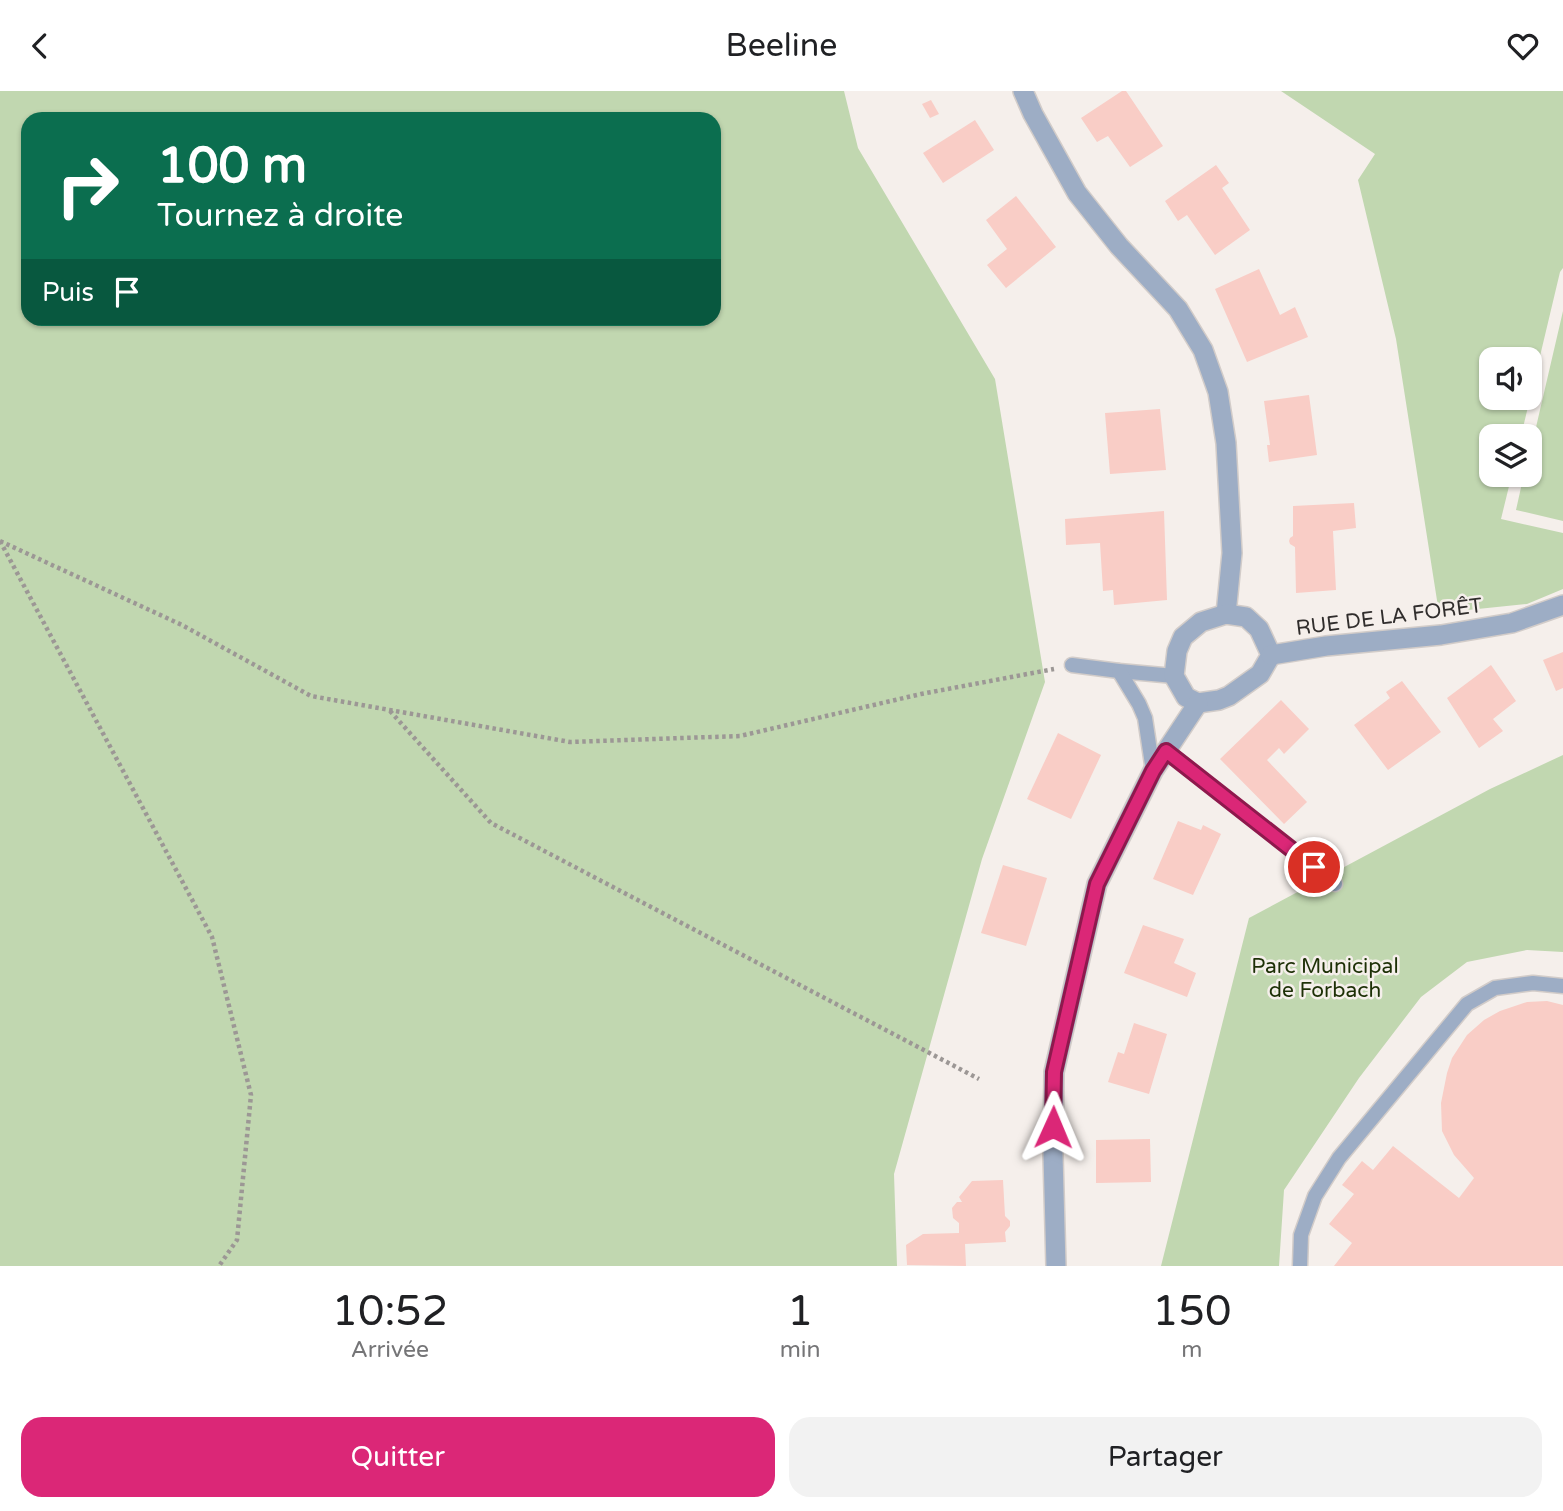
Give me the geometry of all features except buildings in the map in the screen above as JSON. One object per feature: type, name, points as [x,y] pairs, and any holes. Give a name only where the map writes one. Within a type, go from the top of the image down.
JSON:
[{"type":"street","points":[[1023,91],[1077,193],[1119,246],[1178,309],[1203,350],[1218,391],[1226,443],[1232,553],[1226,614],[1201,622],[1183,637],[1177,651],[1174,675],[1186,697],[1198,703],[1153,771],[1097,884],[1054,1072],[1052,1155],[1056,1266]]},
{"type":"street","name":"RUE DE LA FORÊT","points":[[1271,655],[1326,646],[1441,635],[1512,623],[1563,605]]},
{"type":"street","name":"RUE DE LA FORÊT","points":[[1226,614],[1246,617],[1259,629],[1271,655]]},
{"type":"street","name":"RUE DE LA FORÊT","points":[[1198,703],[1219,700],[1238,690],[1260,674],[1271,655]]},
{"type":"lane","points":[[1072,666],[1174,675]]},
{"type":"lane","points":[[1119,671],[1145,718],[1153,771]]},
{"type":"lane","points":[[1166,751],[1335,884]]},
{"type":"lane","points":[[1300,1266],[1301,1235],[1315,1196],[1339,1158],[1467,1004],[1496,988],[1533,983],[1563,986]]},
{"type":"path","points":[[0,541],[182,625],[311,696],[570,742],[740,736],[921,694],[1072,666]]},
{"type":"path","points":[[0,541],[212,937],[251,1095],[237,1240],[219,1266]]},
{"type":"path","points":[[390,710],[491,823],[979,1079]]},
{"type":"green space","points":[[0,91],[844,91],[858,148],[995,379],[1045,682],[982,859],[894,1174],[897,1266],[0,1266]]},
{"type":"green space","points":[[1281,91],[1563,91],[1563,268],[1542,348],[1479,347],[1479,410],[1527,410],[1524,424],[1479,424],[1479,487],[1509,487],[1501,519],[1563,533],[1563,589],[1527,604],[1439,613],[1396,339],[1358,180],[1375,154]]},
{"type":"green space","points":[[1563,311],[1563,521],[1516,510],[1521,487],[1542,487],[1542,424],[1537,424]]},
{"type":"green space","name":"Parc Municipal de Forbach","points":[[1563,755],[1563,952],[1527,950],[1467,962],[1421,997],[1359,1078],[1284,1190],[1279,1266],[1161,1266],[1249,918],[1490,789]]},
{"type":"route","points":[[1053,1127],[1054,1072],[1097,884],[1153,771],[1166,751],[1314,867]]}]
